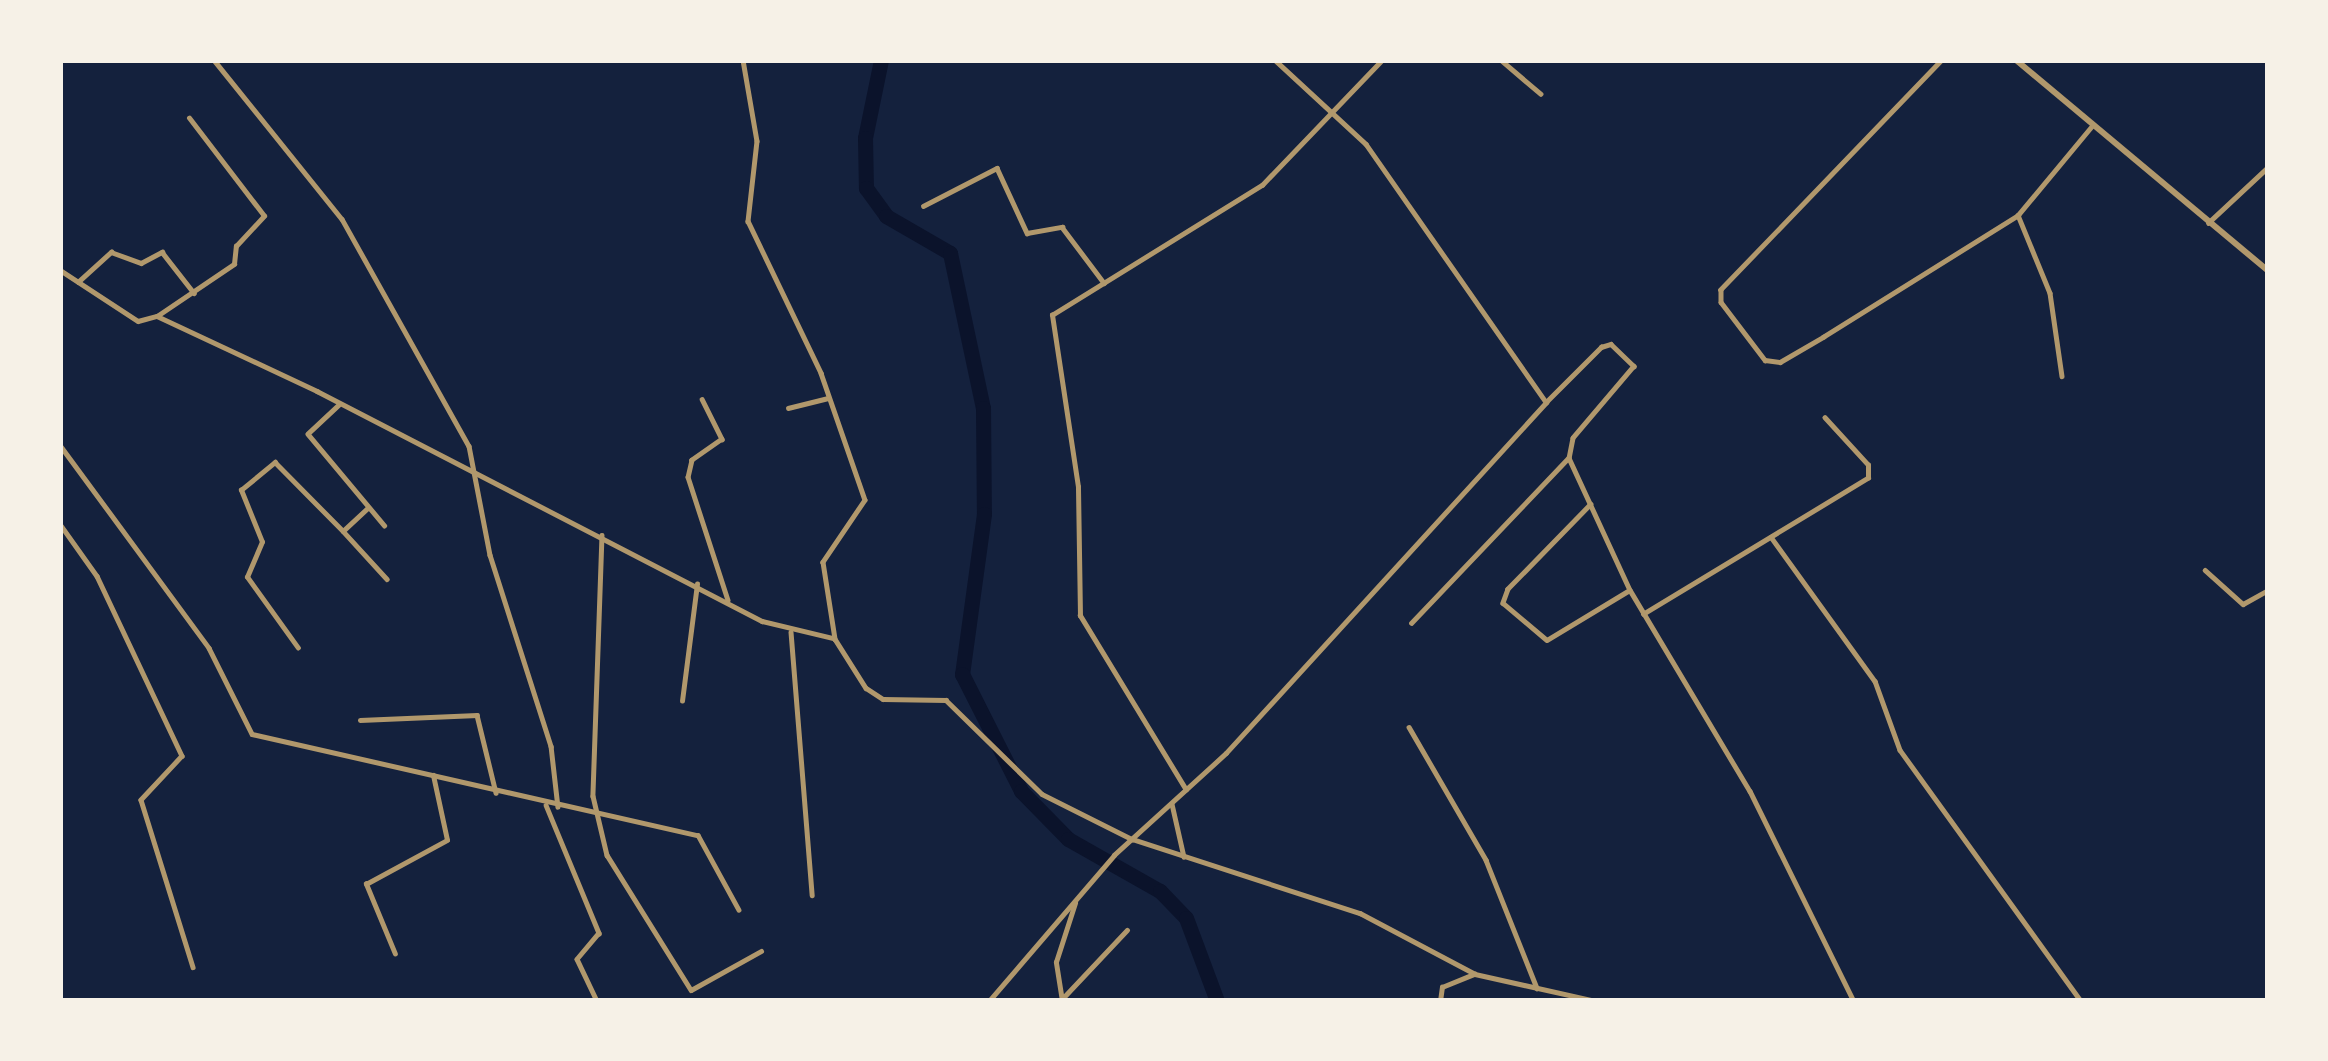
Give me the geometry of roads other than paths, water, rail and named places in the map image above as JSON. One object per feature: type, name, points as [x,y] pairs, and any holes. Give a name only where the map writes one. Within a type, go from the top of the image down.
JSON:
[{"type":"street","points":[[214,60],[322,191],[395,303],[469,446],[496,576],[551,746],[558,807]]},
{"type":"street","points":[[743,60],[757,142],[748,221],[828,398],[865,500],[824,562],[836,639],[874,695],[946,700],[1042,794],[1132,839],[1360,913],[1475,974],[1596,1001]]},
{"type":"street","points":[[1274,60],[1366,144],[1546,402]]},
{"type":"street","points":[[1501,60],[1540,94]]},
{"type":"street","points":[[1942,60],[1787,215],[1721,290],[1721,302],[1765,360],[1780,362],[2018,215],[2093,125]]},
{"type":"street","points":[[2016,60],[2268,271]]},
{"type":"street","points":[[1186,790],[1080,616],[1078,488],[1052,315],[1262,185],[1377,62]]},
{"type":"street","points":[[60,270],[138,321],[157,316],[235,263],[236,247],[264,214],[190,118]]},
{"type":"street","points":[[2208,223],[2268,167]]},
{"type":"street","points":[[923,206],[997,168],[1027,233],[1062,227],[1104,283]]},
{"type":"street","points":[[2018,215],[2050,293],[2062,376]]},
{"type":"street","points":[[78,282],[112,251],[141,263],[162,251],[194,293]]},
{"type":"street","points":[[157,316],[790,632],[836,639]]},
{"type":"street","points":[[989,1001],[1077,897],[1186,790],[1546,402],[1601,347],[1611,344],[1634,366],[1574,438],[1569,458],[1412,622]]},
{"type":"street","points":[[788,408],[828,398]]},
{"type":"street","points":[[702,399],[722,439],[692,460],[688,477],[728,600]]},
{"type":"street","points":[[341,404],[308,434],[384,525]]},
{"type":"street","points":[[1643,614],[1871,472],[1825,418]]},
{"type":"street","points":[[60,445],[209,648],[252,734],[546,805],[702,837],[740,910]]},
{"type":"street","points":[[1569,458],[1630,590],[1750,791],[1854,1001]]},
{"type":"street","points":[[298,648],[248,579],[262,542],[240,493],[275,462],[387,579]]},
{"type":"street","points":[[1591,504],[1503,603],[1547,640],[1630,590]]},
{"type":"street","points":[[343,531],[368,508]]},
{"type":"street","points":[[60,524],[97,576],[182,756],[141,800],[193,967]]},
{"type":"street","points":[[602,536],[595,815],[607,855],[691,990],[760,950]]},
{"type":"street","points":[[1771,537],[1876,681],[1900,750],[2081,1001]]},
{"type":"street","points":[[2205,569],[2243,604],[2268,590]]},
{"type":"street","points":[[682,701],[697,584]]},
{"type":"street","points":[[790,632],[812,895]]},
{"type":"street","points":[[360,720],[477,715],[496,793]]},
{"type":"street","points":[[1409,727],[1486,860],[1538,988]]},
{"type":"street","points":[[395,954],[366,884],[447,839],[433,775]]},
{"type":"street","points":[[1172,804],[1184,858]]},
{"type":"street","points":[[546,805],[598,933],[577,959],[597,1001]]},
{"type":"street","points":[[1061,1000],[1056,962],[1077,897]]},
{"type":"street","points":[[1061,1000],[1127,930]]},
{"type":"street","points":[[1440,1001],[1442,987],[1475,974]]},
{"type":"waterway","points":[[881,60],[865,138],[866,188],[886,216],[950,253],[983,408],[984,514],[962,674],[1021,791],[1068,839],[1160,891],[1186,918],[1217,1001]]}]
